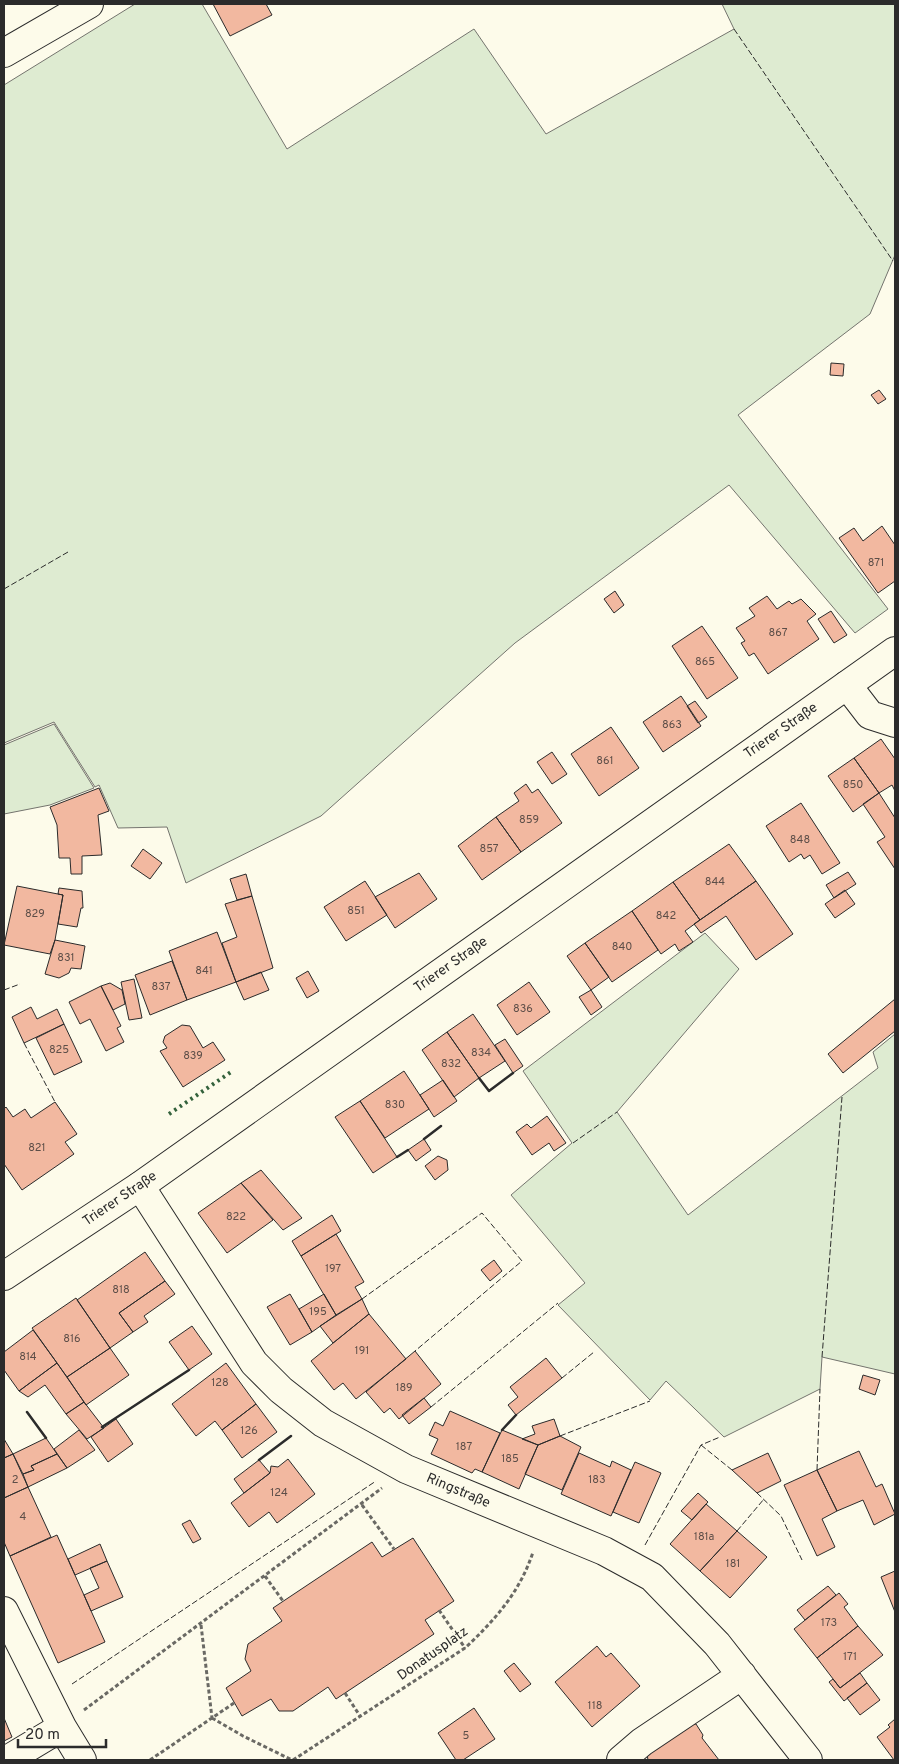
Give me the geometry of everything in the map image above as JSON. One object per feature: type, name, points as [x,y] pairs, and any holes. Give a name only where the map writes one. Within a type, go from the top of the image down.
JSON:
[{"type":"street","points":[[4,53],[89,4]]},
{"type":"street","name":"Trierer Straße","points":[[4,1276],[140,1186],[895,650]]},
{"type":"street","points":[[847,685],[870,715],[890,727]]},
{"type":"street","name":"Ringstraße","points":[[140,1186],[254,1362],[281,1390],[323,1424],[406,1469],[604,1551],[652,1577],[717,1644],[808,1760]]},
{"type":"street","points":[[4,1610],[62,1727],[82,1760]]},
{"type":"street","points":[[621,1760],[642,1742],[742,1675]]},
{"type":"street","points":[[7,1760],[62,1727]]},
{"type":"path","points":[[62,1727],[362,1505],[406,1469]]},
{"type":"path","points":[[362,1505],[394,1549]]},
{"type":"path","name":"Donatusplatz","points":[[212,1718],[243,1736],[292,1760],[465,1648],[489,1625],[513,1596],[529,1564],[542,1526]]},
{"type":"path","points":[[266,1576],[283,1601]]},
{"type":"path","points":[[439,1610],[465,1648]]},
{"type":"path","points":[[202,1625],[212,1718]]},
{"type":"path","points":[[346,1693],[360,1716]]},
{"type":"path","points":[[150,1760],[234,1703]]},
{"type":"green space","points":[[135,4],[202,4],[287,149],[474,29],[546,134],[734,29],[722,4],[895,4],[895,255],[870,314],[738,415],[888,609],[855,633],[729,485],[515,643],[321,816],[186,883],[167,827],[118,828],[99,785],[95,787],[54,722],[4,743],[4,85]]},
{"type":"green space","points":[[54,724],[94,788],[50,805],[4,814],[4,745]]},
{"type":"green space","points":[[705,933],[739,969],[617,1112],[688,1215],[878,1068],[873,1052],[895,1034],[895,1374],[822,1357],[820,1389],[724,1437],[666,1381],[650,1400],[558,1305],[585,1283],[511,1195],[572,1143],[523,1071]]},
{"type":"building","points":[[213,4],[266,4],[272,15],[230,36]]},
{"type":"building","points":[[831,363],[844,364],[843,376],[830,375]]},
{"type":"building","points":[[879,390],[886,399],[878,404],[871,395]]},
{"type":"building","points":[[882,526],[895,545],[895,581],[878,593],[839,538],[854,528],[863,541]]},
{"type":"building","points":[[615,591],[624,605],[614,613],[604,599]]},
{"type":"building","points":[[767,596],[777,609],[789,601],[792,604],[801,599],[816,614],[807,621],[819,639],[768,674],[754,653],[749,656],[741,643],[745,641],[736,628],[755,616],[749,608]]},
{"type":"building","points":[[831,611],[847,635],[834,643],[818,619]]},
{"type":"building","points":[[702,626],[738,678],[707,699],[672,646]]},
{"type":"building","points":[[681,696],[701,726],[663,752],[643,722]]},
{"type":"building","points":[[695,701],[707,717],[698,723],[687,706]]},
{"type":"building","points":[[611,727],[639,768],[599,796],[571,754]]},
{"type":"building","points":[[881,739],[895,759],[895,791],[892,785],[879,793],[854,758]]},
{"type":"building","points":[[552,752],[567,774],[552,784],[537,762]]},
{"type":"building","points":[[854,758],[879,793],[853,812],[828,776]]},
{"type":"building","points":[[526,784],[532,793],[538,789],[562,823],[521,852],[496,817],[519,801],[514,793]]},
{"type":"building","points":[[99,788],[109,811],[98,815],[102,855],[82,856],[82,874],[71,874],[70,858],[59,858],[57,825],[50,807]]},
{"type":"building","points":[[879,793],[895,818],[895,869],[877,842],[885,837],[863,804]]},
{"type":"building","points":[[801,803],[840,863],[822,874],[810,855],[804,859],[801,854],[789,862],[766,826]]},
{"type":"building","points":[[496,817],[521,852],[482,880],[458,846]]},
{"type":"building","points":[[729,844],[756,881],[700,920],[673,882]]},
{"type":"building","points":[[143,849],[162,863],[150,879],[131,866]]},
{"type":"building","points":[[848,872],[856,884],[834,898],[826,885]]},
{"type":"building","points":[[419,873],[437,899],[395,928],[375,897]]},
{"type":"building","points":[[246,874],[252,896],[237,900],[230,879]]},
{"type":"building","points":[[365,881],[387,915],[346,941],[324,907]]},
{"type":"building","points":[[756,881],[793,934],[756,960],[726,916],[701,933],[694,924]]},
{"type":"building","points":[[673,882],[700,920],[685,931],[693,942],[679,951],[675,944],[661,954],[632,911]]},
{"type":"building","points":[[17,886],[63,895],[55,940],[50,954],[4,945]]},
{"type":"building","points":[[59,888],[82,891],[83,908],[81,908],[77,927],[58,924],[63,895],[58,894]]},
{"type":"building","points":[[845,890],[855,904],[835,918],[825,904]]},
{"type":"building","points":[[252,896],[273,968],[236,982],[222,943],[237,937],[225,904]]},
{"type":"building","points":[[632,911],[658,950],[612,982],[585,943]]},
{"type":"building","points":[[217,932],[236,982],[187,1000],[169,951]]},
{"type":"building","points":[[55,940],[85,946],[81,969],[71,968],[69,973],[59,978],[45,974]]},
{"type":"building","points":[[585,943],[609,977],[591,990],[567,956]]},
{"type":"building","points":[[172,961],[187,1000],[150,1015],[135,975]]},
{"type":"building","points":[[308,971],[319,991],[307,998],[296,978]]},
{"type":"building","points":[[261,972],[269,990],[244,1000],[236,982]]},
{"type":"building","points":[[134,979],[142,1018],[129,1020],[121,982]]},
{"type":"building","points":[[529,982],[550,1012],[517,1035],[497,1005]]},
{"type":"building","points":[[110,983],[122,990],[125,1004],[113,1010],[101,986]]},
{"type":"building","points":[[101,986],[121,1026],[117,1028],[124,1042],[106,1051],[90,1019],[80,1024],[69,1002]]},
{"type":"building","points":[[591,990],[602,1007],[591,1015],[579,997]]},
{"type":"building","points":[[895,999],[895,1031],[843,1073],[828,1054]]},
{"type":"building","points":[[31,1007],[37,1019],[57,1009],[64,1024],[24,1043],[12,1017]]},
{"type":"building","points":[[473,1014],[505,1061],[479,1078],[447,1032]]},
{"type":"building","points":[[64,1024],[82,1062],[54,1075],[36,1038]]},
{"type":"building","points":[[182,1025],[190,1026],[203,1048],[213,1042],[225,1060],[183,1087],[160,1051],[167,1048],[163,1042],[165,1036]]},
{"type":"building","points":[[447,1032],[479,1078],[454,1097],[422,1050]]},
{"type":"building","points":[[505,1039],[523,1066],[513,1073],[495,1045]]},
{"type":"building","points":[[404,1071],[429,1109],[385,1138],[360,1101]]},
{"type":"building","points":[[443,1080],[457,1101],[434,1117],[420,1095]]},
{"type":"building","points":[[360,1101],[397,1157],[373,1173],[335,1117]]},
{"type":"building","points":[[55,1102],[77,1134],[65,1142],[74,1154],[22,1190],[4,1164],[4,1109],[6,1107],[13,1117],[25,1109],[31,1118]]},
{"type":"building","points":[[547,1116],[566,1143],[554,1151],[549,1143],[532,1155],[516,1132],[527,1124],[531,1128]]},
{"type":"building","points":[[424,1139],[431,1150],[416,1161],[408,1150]]},
{"type":"building","points":[[438,1156],[447,1160],[448,1170],[435,1180],[425,1166]]},
{"type":"building","points":[[261,1170],[302,1218],[283,1230],[241,1183]]},
{"type":"building","points":[[241,1183],[273,1220],[227,1253],[198,1213]]},
{"type":"building","points":[[332,1215],[341,1231],[301,1256],[292,1241]]},
{"type":"building","points":[[336,1234],[364,1282],[355,1287],[362,1299],[336,1315],[301,1256]]},
{"type":"building","points":[[145,1252],[165,1281],[119,1313],[133,1332],[110,1348],[77,1300]]},
{"type":"building","points":[[494,1260],[502,1271],[490,1281],[481,1270]]},
{"type":"building","points":[[165,1281],[175,1294],[144,1316],[148,1322],[133,1332],[119,1313]]},
{"type":"building","points":[[290,1294],[312,1332],[290,1345],[267,1307]]},
{"type":"building","points":[[324,1294],[336,1315],[312,1332],[299,1309]]},
{"type":"building","points":[[76,1298],[110,1348],[67,1377],[32,1328]]},
{"type":"building","points":[[362,1299],[369,1314],[333,1343],[320,1326]]},
{"type":"building","points":[[369,1314],[406,1359],[356,1399],[343,1383],[334,1390],[311,1361]]},
{"type":"building","points":[[192,1326],[212,1354],[189,1370],[169,1342]]},
{"type":"building","points":[[33,1330],[57,1363],[19,1391],[4,1370],[4,1352]]},
{"type":"building","points":[[110,1348],[129,1375],[86,1405],[67,1377]]},
{"type":"building","points":[[415,1351],[441,1384],[399,1419],[390,1408],[384,1413],[366,1392]]},
{"type":"building","points":[[546,1358],[562,1378],[516,1415],[508,1405],[518,1397],[510,1387]]},
{"type":"building","points":[[57,1363],[84,1402],[66,1414],[45,1385],[28,1397],[19,1391]]},
{"type":"building","points":[[226,1363],[256,1404],[222,1430],[215,1421],[196,1436],[172,1404]]},
{"type":"building","points":[[863,1375],[880,1380],[875,1395],[859,1389]]},
{"type":"building","points":[[424,1398],[431,1407],[409,1424],[402,1415]]},
{"type":"building","points":[[84,1402],[104,1428],[87,1439],[66,1414]]},
{"type":"building","points":[[256,1404],[277,1432],[242,1458],[222,1430]]},
{"type":"building","points":[[450,1411],[500,1433],[482,1472],[475,1469],[472,1473],[431,1454],[438,1439],[429,1435],[435,1422],[443,1426]]},
{"type":"building","points":[[116,1419],[133,1444],[108,1462],[91,1437]]},
{"type":"building","points":[[554,1419],[560,1436],[538,1445],[522,1439],[535,1434],[532,1426]]},
{"type":"building","points":[[79,1430],[95,1450],[67,1468],[54,1449]]},
{"type":"building","points":[[502,1430],[538,1445],[519,1489],[482,1472]]},
{"type":"building","points":[[560,1436],[581,1447],[562,1490],[525,1474],[538,1445]]},
{"type":"building","points":[[46,1438],[57,1454],[31,1466],[34,1470],[23,1474],[13,1454]]},
{"type":"building","points":[[4,1439],[13,1454],[4,1458]]},
{"type":"building","points":[[859,1451],[876,1487],[882,1484],[895,1514],[874,1525],[863,1500],[837,1511],[817,1470]]},
{"type":"building","points":[[579,1453],[610,1467],[612,1461],[631,1470],[611,1516],[561,1494]]},
{"type":"building","points":[[768,1453],[781,1481],[757,1493],[732,1470]]},
{"type":"building","points":[[13,1454],[28,1487],[4,1498],[4,1458]]},
{"type":"building","points":[[57,1454],[67,1468],[28,1487],[23,1474],[34,1470],[31,1466]]},
{"type":"building","points":[[288,1459],[315,1494],[277,1523],[269,1512],[249,1527],[231,1503],[270,1473],[271,1466],[278,1467]]},
{"type":"building","points":[[259,1460],[270,1473],[244,1493],[234,1479]]},
{"type":"building","points":[[635,1462],[661,1473],[639,1523],[613,1512]]},
{"type":"building","points":[[817,1470],[837,1511],[822,1519],[835,1547],[817,1556],[784,1485]]},
{"type":"building","points":[[28,1487],[51,1537],[10,1556],[4,1542],[4,1498]]},
{"type":"building","points":[[698,1493],[708,1502],[692,1520],[681,1511]]},
{"type":"building","points":[[706,1504],[737,1531],[700,1571],[670,1544]]},
{"type":"building","points":[[190,1520],[201,1539],[193,1543],[182,1524]]},
{"type":"building","points":[[737,1531],[767,1557],[730,1598],[700,1571]]},
{"type":"building","points":[[57,1535],[105,1642],[58,1663],[10,1556]]},
{"type":"building","points":[[413,1538],[454,1601],[425,1620],[434,1634],[336,1699],[328,1687],[293,1711],[279,1711],[271,1699],[242,1716],[226,1688],[251,1671],[245,1659],[248,1644],[282,1621],[273,1608],[372,1542],[382,1557]]},
{"type":"building","points":[[100,1544],[107,1561],[75,1575],[68,1559]]},
{"type":"building","points":[[107,1561],[123,1597],[91,1611],[84,1595],[99,1588],[90,1568]]},
{"type":"building","points":[[895,1571],[895,1612],[881,1577]]},
{"type":"building","points":[[828,1586],[836,1595],[805,1620],[797,1610]]},
{"type":"building","points":[[839,1593],[848,1604],[844,1607],[858,1626],[817,1658],[794,1629]]},
{"type":"building","points":[[858,1626],[883,1655],[840,1688],[817,1658]]},
{"type":"building","points":[[597,1646],[606,1657],[611,1653],[640,1686],[592,1727],[555,1682]]},
{"type":"building","points":[[514,1663],[531,1684],[520,1692],[504,1671]]},
{"type":"building","points":[[860,1673],[867,1683],[844,1701],[829,1682],[833,1679],[840,1688]]},
{"type":"building","points":[[867,1683],[880,1700],[860,1715],[847,1698]]},
{"type":"building","points":[[474,1708],[495,1739],[463,1760],[456,1760],[438,1733]]},
{"type":"building","points":[[4,1718],[12,1737],[4,1741]]},
{"type":"building","points":[[895,1719],[894,1760],[877,1737],[890,1727],[888,1725]]},
{"type":"building","points":[[692,1724],[696,1724],[703,1735],[702,1738],[719,1760],[648,1760],[647,1754]]},
{"type":"hedge","points":[[169,1114],[231,1072]]},
{"type":"fence","points":[[734,29],[893,261]]},
{"type":"fence","points":[[4,589],[68,552]]},
{"type":"fence","points":[[4,990],[20,984]]},
{"type":"fence","points":[[24,1043],[55,1102]]},
{"type":"fence","points":[[822,1357],[842,1097]]},
{"type":"fence","points":[[573,1143],[617,1112]]},
{"type":"fence","points":[[362,1299],[482,1213],[522,1261],[415,1351]]},
{"type":"fence","points":[[431,1407],[558,1303]]},
{"type":"fence","points":[[562,1378],[594,1352]]},
{"type":"fence","points":[[817,1470],[820,1389]]},
{"type":"fence","points":[[560,1436],[650,1401]]},
{"type":"fence","points":[[645,1545],[701,1445],[720,1437]]},
{"type":"fence","points":[[701,1445],[732,1470]]},
{"type":"fence","points":[[72,1684],[376,1481]]},
{"type":"fence","points":[[757,1493],[781,1516],[802,1560]]},
{"type":"fence","points":[[737,1531],[764,1499]]},
{"type":"wall","points":[[479,1078],[489,1091],[513,1073]]},
{"type":"wall","points":[[424,1139],[441,1126]]},
{"type":"wall","points":[[397,1157],[408,1150]]},
{"type":"wall","points":[[102,1427],[189,1370]]},
{"type":"wall","points":[[27,1412],[46,1438]]},
{"type":"wall","points":[[502,1430],[516,1415]]},
{"type":"wall","points":[[259,1460],[291,1436]]}]
